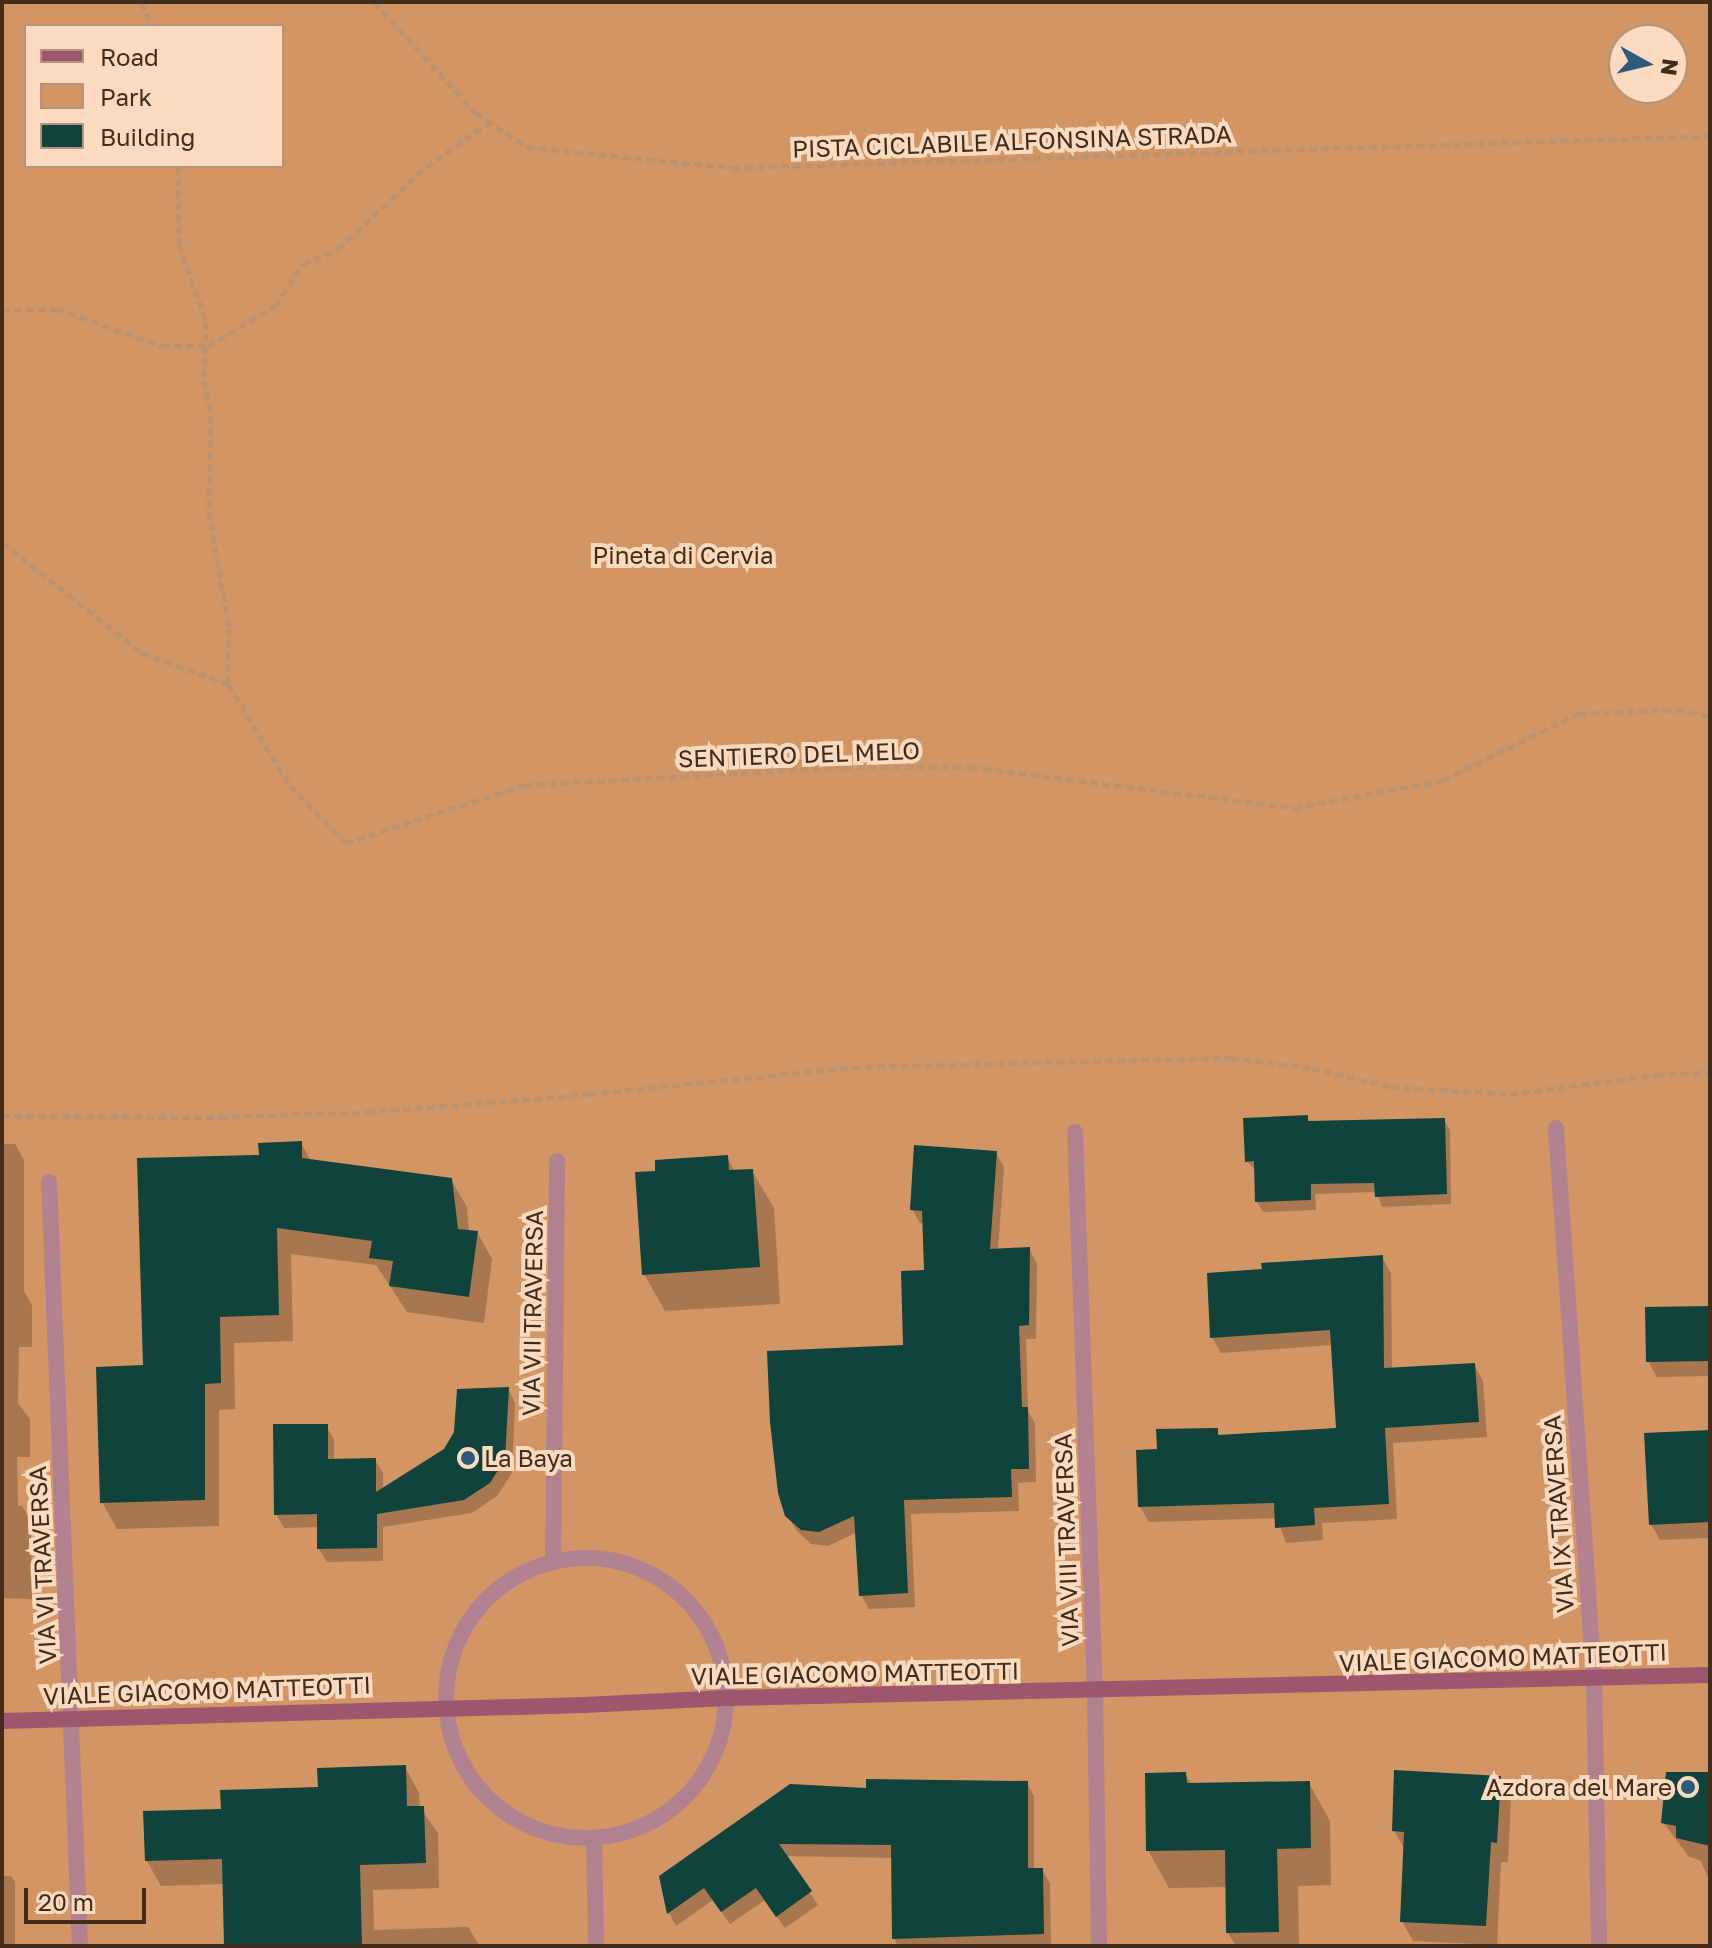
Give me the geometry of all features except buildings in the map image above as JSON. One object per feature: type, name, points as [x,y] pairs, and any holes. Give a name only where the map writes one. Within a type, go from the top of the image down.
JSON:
[{"type":"street","name":"VIA IX TRAVERSA","points":[[1556,1128],[1594,1679],[1599,1946]]},
{"type":"street","name":"VIA VIII TRAVERSA","points":[[1075,1132],[1095,1692],[1099,1946]]},
{"type":"street","name":"VIA VII TRAVERSA","points":[[553,1561],[557,1161]]},
{"type":"street","name":"VIA VI TRAVERSA","points":[[49,1182],[80,1946]]},
{"type":"street","points":[[595,1557],[636,1566],[673,1587],[702,1618],[720,1656],[727,1698],[720,1740],[702,1779],[672,1810],[635,1831],[594,1839],[547,1833],[504,1814],[481,1793],[463,1767],[451,1738],[446,1707],[447,1674],[457,1643],[473,1614],[504,1584],[523,1572],[553,1561],[595,1557]]},
{"type":"street","name":"VIALE GIACOMO MATTEOTTI","points":[[2,1721],[584,1705],[727,1698],[1095,1692],[1710,1675]]},
{"type":"street","points":[[594,1839],[596,1946]]},
{"type":"path","points":[[141,2],[151,24]]},
{"type":"path","name":"PISTA CICLABILE ALFONSINA STRADA","points":[[374,2],[476,113],[527,147],[733,168],[1710,136]]},
{"type":"path","points":[[2,310],[57,309],[162,346],[205,346],[275,306],[303,264],[338,249],[426,167],[490,122]]},
{"type":"path","points":[[2,542],[142,653],[228,684],[229,628],[209,511],[211,416],[204,380],[206,321],[179,244],[178,168]]},
{"type":"path","name":"SENTIERO DEL MELO","points":[[228,684],[290,786],[346,843],[525,785],[845,767],[971,767],[1294,808],[1443,780],[1579,713],[1677,710],[1710,716]]},
{"type":"path","points":[[2,1116],[220,1117],[367,1112],[589,1094],[853,1067],[1231,1058],[1312,1068],[1391,1087],[1510,1094],[1657,1075],[1710,1072]]},
{"type":"green space","name":"Pineta di Cervia","points":[[2,2],[1710,2],[1710,1946],[2,1946]]},
{"type":"place","name":"La Baya","points":[[468,1458]]},
{"type":"place","name":"Azdora del Mare","points":[[1688,1787]]}]
